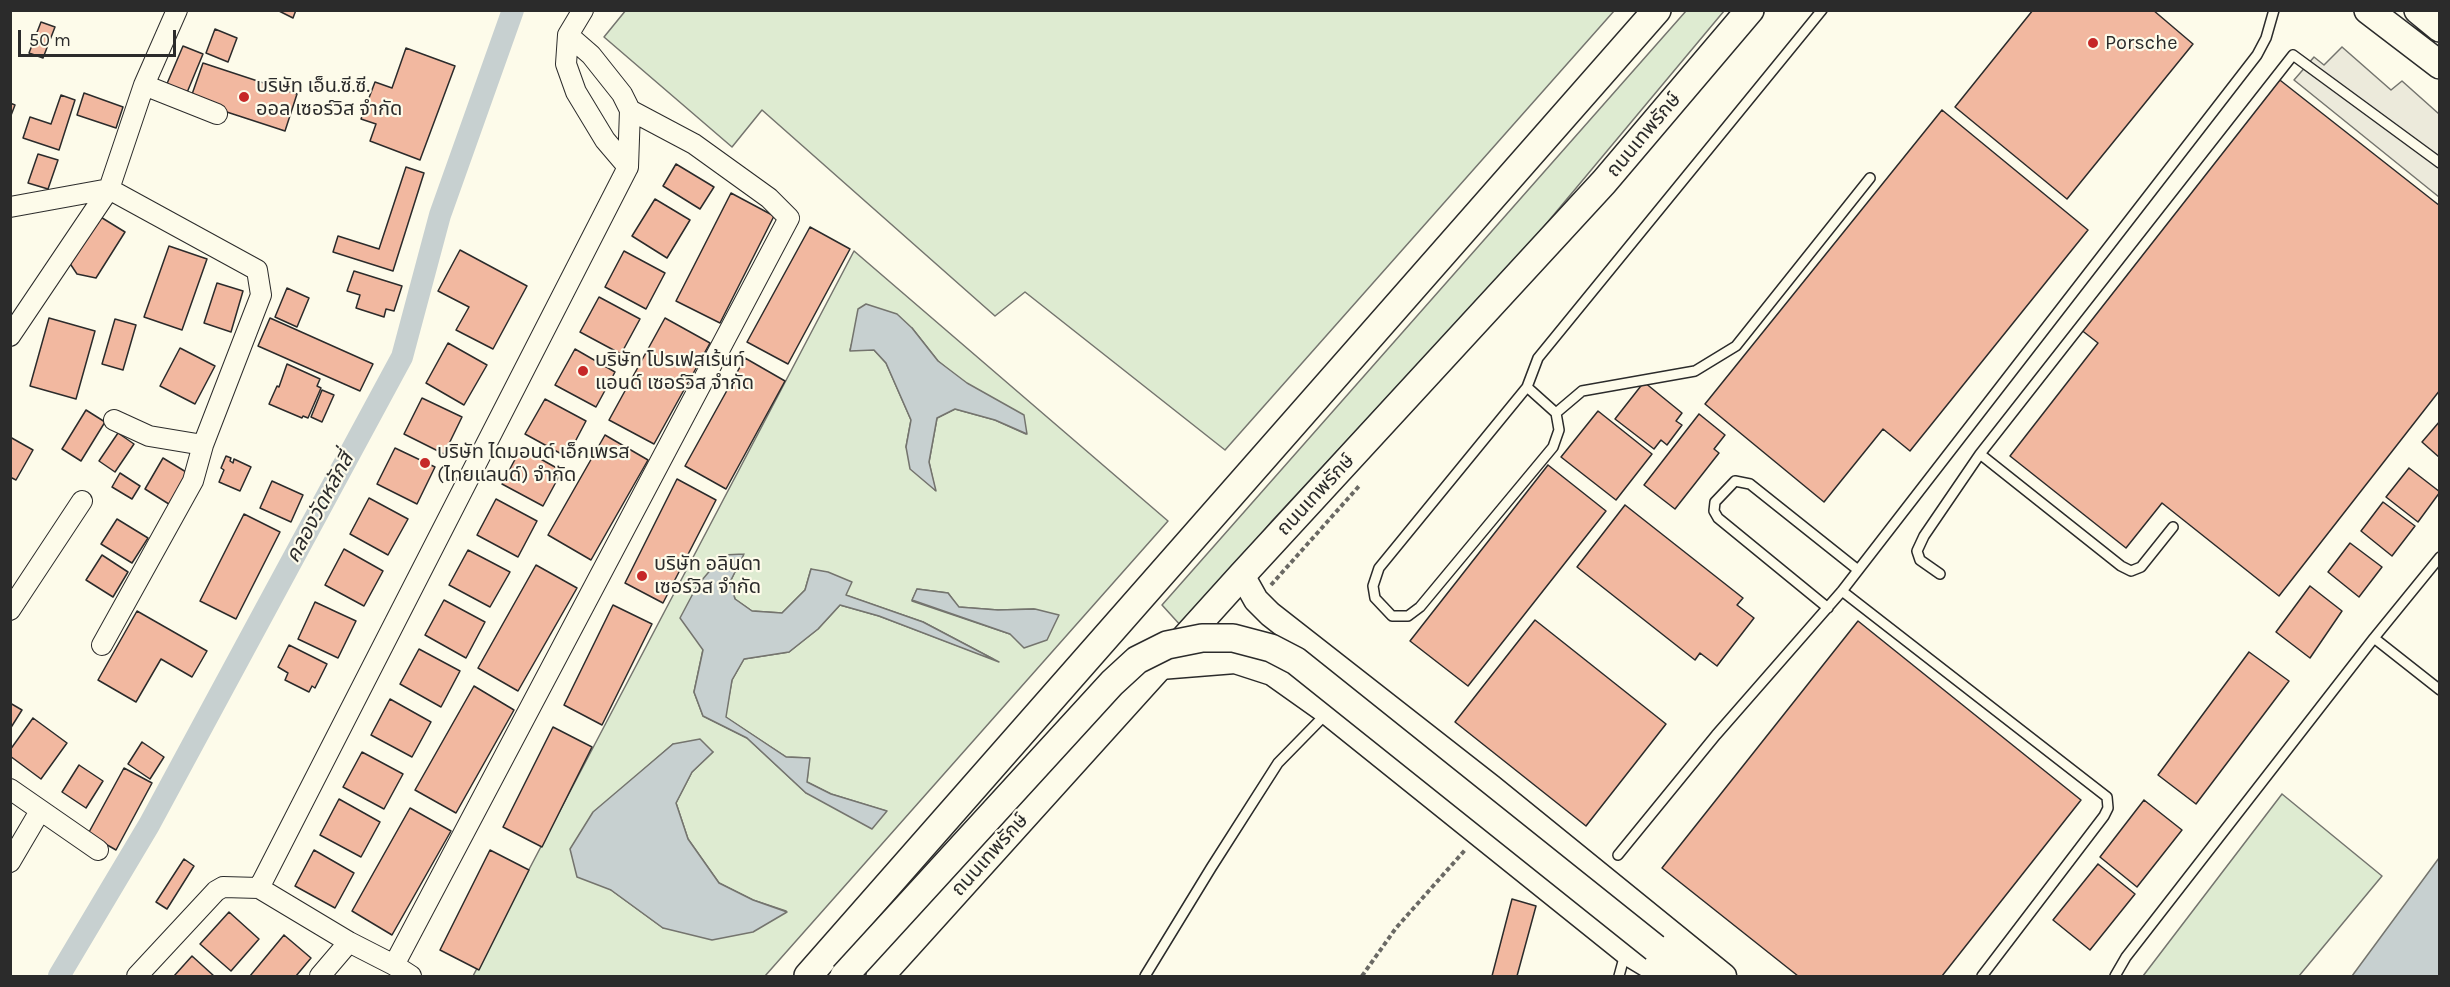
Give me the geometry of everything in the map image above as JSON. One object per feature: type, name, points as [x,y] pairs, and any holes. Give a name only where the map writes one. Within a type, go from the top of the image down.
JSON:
[{"type":"main road","points":[[808,976],[1657,10]]},
{"type":"main road","name":"ถนนเทพรักษ์","points":[[880,976],[1242,575],[1604,182],[1750,10]]},
{"type":"main road","points":[[2368,10],[2439,65]]},
{"type":"main road","points":[[2418,10],[2439,28]]},
{"type":"main road","points":[[844,976],[1112,683],[1137,660],[1167,645],[1202,638],[1233,638],[1270,648],[1296,661],[1655,948],[1696,976]]},
{"type":"street","points":[[10,336],[109,189],[144,85],[177,10]]},
{"type":"street","points":[[583,10],[568,35],[566,64],[576,92],[605,140],[628,167]]},
{"type":"street","points":[[259,888],[628,167],[630,110],[622,94],[591,55],[568,35]]},
{"type":"street","points":[[144,85],[217,114]]},
{"type":"street","points":[[394,964],[789,218],[769,198],[694,144],[630,110]]},
{"type":"street","points":[[10,207],[109,189],[257,270],[261,295],[203,445],[193,481],[102,645]]},
{"type":"street","points":[[114,420],[149,436],[203,445]]},
{"type":"street","points":[[10,610],[82,501]]},
{"type":"street","points":[[1242,575],[1256,600],[1293,631],[1491,787],[1724,976]]},
{"type":"street","points":[[1272,673],[1265,662],[1265,641],[1271,633],[1280,630],[1293,631]]},
{"type":"street","points":[[1160,667],[1235,661],[1272,673],[1327,712],[1626,952],[1666,976]]},
{"type":"street","points":[[10,789],[98,850]]},
{"type":"street","points":[[10,862],[40,811]]},
{"type":"street","points":[[137,976],[216,891],[223,887],[259,888],[350,942],[394,964],[411,976]]},
{"type":"street","points":[[320,976],[350,942]]},
{"type":"lane","points":[[1527,387],[1556,413],[1559,430],[1553,447],[1420,607],[1408,616],[1392,616],[1375,598],[1373,586],[1379,568],[1527,387],[1538,358],[1822,10]]},
{"type":"lane","points":[[1618,855],[1716,735],[1842,591],[2257,55],[2266,38],[2274,10]]},
{"type":"lane","points":[[1940,574],[1920,560],[1917,551],[1919,543],[1980,454],[2293,55],[2439,163]]},
{"type":"lane","points":[[1556,413],[1582,392],[1695,371],[1736,345],[1870,178]]},
{"type":"lane","points":[[1980,454],[2121,566],[2131,571],[2141,567],[2173,527]]},
{"type":"lane","points":[[1828,608],[1718,518],[1714,511],[1715,502],[1735,481],[1750,484],[1858,570]]},
{"type":"lane","points":[[2115,976],[2126,957],[2439,557]]},
{"type":"lane","points":[[1842,591],[2107,797],[2108,808],[2104,816],[1982,976]]},
{"type":"lane","points":[[2374,638],[2439,690]]},
{"type":"lane","points":[[1145,976],[1278,763],[1327,712]]},
{"type":"lane","points":[[1618,976],[1626,952]]},
{"type":"path","points":[[1362,976],[1396,928],[1479,834]]},
{"type":"green space","points":[[626,10],[1614,11],[1225,450],[1025,292],[995,316],[762,110],[732,147],[604,37]]},
{"type":"green space","points":[[1686,11],[1724,11],[1526,248],[1272,521],[1182,627],[1162,605]]},
{"type":"green space","points":[[854,251],[1168,521],[765,976],[473,976]],"holes":[[[912,328],[938,361],[1026,434],[995,420],[955,409],[937,418],[929,462],[935,490],[906,447],[911,420],[886,363],[874,350],[850,350],[855,332]],[[723,555],[743,555],[730,582],[735,599],[752,611],[782,613],[805,590],[811,569],[845,595],[923,622],[993,659],[879,616],[840,605],[818,629],[789,652],[744,659],[732,680],[725,717],[786,757],[809,758],[807,782],[831,794],[886,811],[806,793],[747,738],[703,716],[694,692]],[[917,589],[948,593],[958,607],[998,610],[1034,609],[1010,634],[912,601]],[[673,744],[713,752],[692,772],[676,803],[688,839],[719,883],[753,900],[786,911],[663,928],[611,890],[642,771]]]},
{"type":"green space","points":[[2282,794],[2382,876],[2299,976],[2143,976]]},
{"type":"shaded area","points":[[2342,47],[2391,90],[2402,81],[2439,114],[2439,197],[2294,80],[2314,57],[2324,65]]},
{"type":"shaded area","points":[[866,304],[897,314],[912,328],[938,361],[967,383],[1024,415],[1027,434],[995,420],[955,409],[937,418],[929,462],[936,491],[910,469],[906,447],[911,420],[886,363],[874,350],[850,351],[858,309]]},
{"type":"shaded area","points":[[744,554],[730,582],[735,599],[752,611],[782,613],[805,590],[811,569],[828,572],[852,582],[846,595],[923,622],[999,662],[879,616],[840,605],[818,629],[789,652],[744,659],[732,680],[726,717],[786,757],[810,758],[807,782],[831,794],[887,811],[872,829],[806,793],[747,738],[703,716],[694,692],[703,650],[680,618],[697,586],[723,555]]},
{"type":"shaded area","points":[[917,589],[948,593],[959,607],[998,610],[1035,609],[1059,615],[1047,640],[1024,648],[1010,634],[912,600]]},
{"type":"shaded area","points":[[700,739],[713,752],[692,772],[676,803],[688,839],[719,883],[753,900],[787,912],[753,932],[712,940],[663,928],[611,890],[577,877],[570,849],[593,812],[673,744]]},
{"type":"shaded area","points":[[2439,858],[2439,976],[2352,976]]},
{"type":"building","points":[[277,10],[296,10],[293,18]]},
{"type":"building","points":[[2033,10],[2153,10],[2193,44],[2067,199],[1955,107]]},
{"type":"building","points":[[41,22],[55,27],[43,58],[29,53]]},
{"type":"building","points":[[215,29],[237,38],[228,62],[206,53]]},
{"type":"building","points":[[183,46],[203,54],[186,95],[166,86]]},
{"type":"building","points":[[406,48],[455,66],[420,160],[370,141],[376,124],[361,119],[375,82],[392,88]]},
{"type":"building","name":"บริษัท เอ็น.ซี.ซี. ออล เซอร์วิส จำกัด","points":[[203,63],[297,94],[285,131],[190,100]]},
{"type":"building","points":[[2276,77],[2440,206],[2440,390],[2279,596],[2162,503],[2126,548],[2010,456],[2098,343],[2080,329]]},
{"type":"building","points":[[84,93],[123,107],[116,128],[77,115]]},
{"type":"building","points":[[61,95],[75,100],[59,150],[23,138],[30,117],[51,124]]},
{"type":"building","points":[[10,103],[15,105],[10,118]]},
{"type":"building","points":[[1942,110],[2088,230],[1910,451],[1883,429],[1824,502],[1705,404]]},
{"type":"building","points":[[38,154],[58,160],[48,189],[28,183]]},
{"type":"building","points":[[676,164],[714,187],[700,209],[663,186]]},
{"type":"building","points":[[406,167],[424,173],[393,271],[333,252],[338,236],[379,249]]},
{"type":"building","points":[[731,193],[774,216],[720,323],[676,301]]},
{"type":"building","points":[[655,199],[690,220],[667,258],[632,236]]},
{"type":"building","points":[[99,216],[125,232],[96,278],[77,274],[69,262]]},
{"type":"building","points":[[810,227],[850,249],[788,364],[747,342]]},
{"type":"building","points":[[169,246],[207,259],[182,330],[144,317]]},
{"type":"building","points":[[460,250],[527,286],[493,349],[456,330],[469,307],[438,291]]},
{"type":"building","points":[[624,251],[665,273],[646,309],[605,287]]},
{"type":"building","points":[[354,271],[402,286],[394,311],[386,309],[384,317],[356,308],[360,295],[347,291]]},
{"type":"building","points":[[217,283],[243,291],[231,332],[204,323]]},
{"type":"building","points":[[287,288],[309,298],[297,327],[275,317]]},
{"type":"building","points":[[599,297],[640,319],[621,354],[580,332]]},
{"type":"building","points":[[49,318],[95,331],[76,399],[30,386]]},
{"type":"building","points":[[270,318],[373,364],[360,391],[258,346]]},
{"type":"building","points":[[665,318],[710,343],[654,444],[609,420]]},
{"type":"building","points":[[115,319],[136,325],[123,370],[102,364]]},
{"type":"building","points":[[448,343],[487,365],[464,405],[426,383]]},
{"type":"building","points":[[180,348],[215,366],[195,404],[160,386]]},
{"type":"building","points":[[575,349],[615,372],[596,407],[555,385]]},
{"type":"building","points":[[745,358],[785,381],[726,489],[685,466]]},
{"type":"building","points":[[287,364],[320,379],[317,386],[321,388],[308,418],[303,416],[302,418],[269,404],[277,386],[279,387]]},
{"type":"building","points":[[1644,382],[1682,413],[1676,421],[1682,425],[1667,445],[1661,440],[1654,449],[1615,419]]},
{"type":"building","points":[[322,390],[334,395],[322,422],[311,417]]},
{"type":"building","points":[[422,398],[462,417],[444,454],[404,434]]},
{"type":"building","points":[[545,399],[586,421],[567,457],[525,434]]},
{"type":"building","points":[[86,410],[105,422],[81,461],[62,449]]},
{"type":"building","points":[[1598,411],[1652,454],[1616,500],[1561,457]]},
{"type":"building","points":[[1699,414],[1725,435],[1714,449],[1719,453],[1675,509],[1644,485]]},
{"type":"building","points":[[2440,421],[2440,458],[2422,442]]},
{"type":"building","points":[[118,433],[134,444],[115,472],[99,461]]},
{"type":"building","points":[[605,435],[648,460],[591,560],[548,535]]},
{"type":"building","points":[[10,437],[33,450],[16,480],[10,477]]},
{"type":"building","points":[[395,448],[435,467],[417,504],[377,484]]},
{"type":"building","points":[[521,448],[562,471],[543,506],[502,484]]},
{"type":"building","points":[[226,456],[231,458],[230,461],[233,463],[234,459],[251,467],[240,491],[219,482]]},
{"type":"building","points":[[163,458],[191,475],[172,506],[145,489]]},
{"type":"building","points":[[1548,465],[1606,511],[1468,686],[1410,641]]},
{"type":"building","points":[[2409,468],[2440,492],[2418,522],[2386,497]]},
{"type":"building","points":[[120,473],[140,486],[132,499],[112,487]]},
{"type":"building","points":[[677,479],[716,500],[663,603],[625,583]]},
{"type":"building","points":[[272,481],[303,495],[291,522],[260,508]]},
{"type":"building","points":[[369,498],[408,519],[388,555],[350,534]]},
{"type":"building","points":[[496,499],[537,521],[518,557],[477,535]]},
{"type":"building","points":[[2383,502],[2415,526],[2392,556],[2361,531]]},
{"type":"building","points":[[1625,505],[1743,598],[1737,605],[1754,618],[1717,666],[1700,653],[1695,660],[1577,567]]},
{"type":"building","points":[[244,514],[280,532],[236,619],[200,601]]},
{"type":"building","points":[[117,519],[148,538],[132,563],[101,544]]},
{"type":"building","points":[[2350,543],[2382,567],[2359,597],[2328,572]]},
{"type":"building","points":[[344,549],[383,571],[364,606],[325,585]]},
{"type":"building","points":[[468,550],[510,572],[490,607],[449,585]]},
{"type":"building","points":[[102,555],[128,572],[113,597],[86,580]]},
{"type":"building","points":[[536,565],[577,588],[518,691],[478,668]]},
{"type":"building","points":[[2310,586],[2342,611],[2310,658],[2276,632]]},
{"type":"building","points":[[444,600],[485,622],[466,658],[425,635]]},
{"type":"building","points":[[315,602],[356,621],[338,658],[298,639]]},
{"type":"building","points":[[613,605],[652,624],[602,725],[564,705]]},
{"type":"building","points":[[137,611],[207,651],[192,677],[161,659],[136,702],[98,680]]},
{"type":"building","points":[[1535,620],[1666,724],[1586,826],[1455,722]]},
{"type":"building","points":[[1858,621],[2081,800],[1942,976],[1798,976],[1662,868]]},
{"type":"building","points":[[289,645],[327,664],[315,688],[312,686],[309,692],[285,680],[288,673],[278,667]]},
{"type":"building","points":[[419,649],[460,671],[441,707],[400,684]]},
{"type":"building","points":[[2249,652],[2289,681],[2196,804],[2158,775]]},
{"type":"building","points":[[474,686],[514,710],[456,813],[415,790]]},
{"type":"building","points":[[390,699],[431,722],[412,757],[371,735]]},
{"type":"building","points":[[10,703],[22,710],[10,729]]},
{"type":"building","points":[[33,718],[67,743],[41,779],[10,756],[10,750]]},
{"type":"building","points":[[553,727],[592,747],[542,847],[503,827]]},
{"type":"building","points":[[142,742],[164,757],[150,779],[128,764]]},
{"type":"building","points":[[362,752],[403,774],[384,809],[343,787]]},
{"type":"building","points":[[79,765],[103,781],[86,808],[62,792]]},
{"type":"building","points":[[124,768],[152,783],[116,850],[88,834]]},
{"type":"building","points":[[339,799],[380,822],[361,857],[320,835]]},
{"type":"building","points":[[2144,800],[2182,830],[2137,887],[2100,857]]},
{"type":"building","points":[[410,808],[451,831],[392,935],[352,911]]},
{"type":"building","points":[[314,850],[354,873],[335,908],[295,886]]},
{"type":"building","points":[[490,850],[529,870],[479,970],[440,950]]},
{"type":"building","points":[[184,859],[194,866],[167,909],[156,902]]},
{"type":"building","points":[[2098,864],[2135,894],[2090,950],[2053,920]]},
{"type":"building","points":[[1512,899],[1536,906],[1517,976],[1492,976]]},
{"type":"building","points":[[229,912],[259,939],[231,971],[200,944]]},
{"type":"building","points":[[284,935],[311,958],[296,976],[250,976]]},
{"type":"building","points":[[192,956],[214,976],[174,976]]},
{"type":"waterway","name":"คลองวัดหลักสี่","points":[[59,976],[149,825],[402,357],[440,215],[513,10]]},
{"type":"place","name":"Porsche","points":[[2093,43]]},
{"type":"place","name":"บริษัท เอ็น.ซี.ซี. ออล เซอร์วิส จำกัด","points":[[244,97]]},
{"type":"place","name":"บริษัท โปรเฟสเร้นท์ แอนด์ เซอร์วิส จำกัด","points":[[583,371]]},
{"type":"place","name":"บริษัท ไดมอนด์ เอ็กเพรส (ไทยแลนด์) จำกัด","points":[[425,463]]},
{"type":"place","name":"บริษัท อลินดา เซอร์วิส จำกัด","points":[[642,576]]}]
